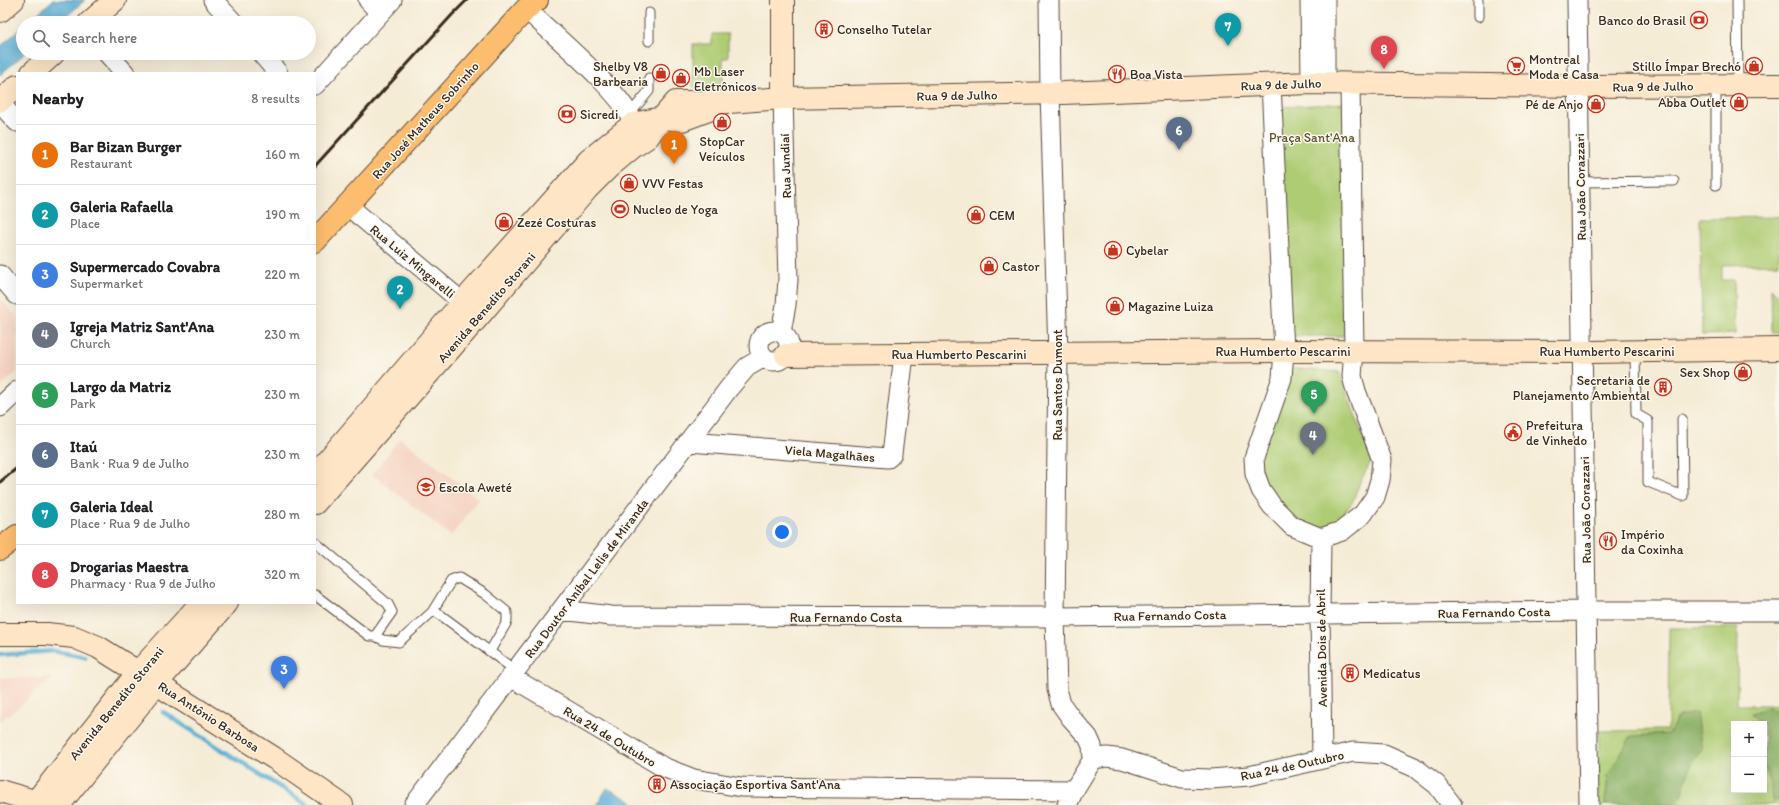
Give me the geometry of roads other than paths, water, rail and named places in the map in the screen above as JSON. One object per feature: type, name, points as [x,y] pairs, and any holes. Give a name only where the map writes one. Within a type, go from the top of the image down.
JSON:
[{"type":"main road","name":"Rua José Matheus Sobrinho","points":[[316,240],[532,4]]},
{"type":"main road","points":[[0,549],[16,537]]},
{"type":"street","points":[[0,11],[13,0]]},
{"type":"street","points":[[97,16],[115,0]]},
{"type":"street","points":[[213,0],[228,16]]},
{"type":"street","name":"Rua Jundiaí","points":[[781,332],[786,305],[788,280],[783,98],[783,0]]},
{"type":"street","name":"Rua Santos Dumont","points":[[1049,0],[1050,93],[1058,353],[1055,617],[1057,690],[1061,704],[1070,718],[1088,738],[1092,746],[1093,759]]},
{"type":"street","points":[[1310,0],[1318,83]]},
{"type":"street","points":[[1318,83],[1325,0]]},
{"type":"street","name":"Rua João Corazzari","points":[[1577,0],[1589,805]]},
{"type":"street","points":[[316,84],[380,4]]},
{"type":"street","points":[[532,4],[614,93],[632,117],[633,116]]},
{"type":"street","points":[[33,72],[46,60]]},
{"type":"street","points":[[113,60],[124,72]]},
{"type":"street","points":[[266,60],[277,72]]},
{"type":"street","name":"Rua 9 de Julho","points":[[783,98],[1050,93],[1318,83],[1578,86],[1779,84]]},
{"type":"street","points":[[1272,84],[1284,351],[1282,378],[1254,458],[1255,474],[1261,490],[1272,506],[1292,526],[1321,538],[1342,531],[1363,514],[1375,497],[1380,480],[1382,460],[1356,391],[1352,376],[1354,351],[1350,83]]},
{"type":"street","points":[[16,87],[0,102],[16,121]]},
{"type":"street","name":"Avenida Benedito Storani","points":[[316,502],[480,316],[587,189],[609,167],[648,137],[676,102],[729,102],[783,98]]},
{"type":"street","name":"Avenida Benedito Storani","points":[[316,473],[462,303],[589,160],[633,116],[662,118]]},
{"type":"street","name":"Rua Luiz Mingarelli","points":[[347,205],[462,303],[480,316]]},
{"type":"street","points":[[0,275],[16,293]]},
{"type":"street","points":[[772,331],[785,334],[790,347],[786,355],[778,361],[768,360],[764,357],[759,349],[759,344],[763,335],[772,331]]},
{"type":"street","name":"Rua Humberto Pescarini","points":[[786,355],[1284,351],[1583,352],[1779,349]]},
{"type":"street","name":"Viela Magalhães","points":[[690,442],[888,458],[892,454],[904,355]]},
{"type":"street","name":"Rua Doutor Aníbal Lelis de Miranda","points":[[414,805],[747,367],[764,357]]},
{"type":"street","points":[[0,407],[16,392]]},
{"type":"street","name":"Avenida Dois de Abril","points":[[1321,538],[1320,613],[1322,758]]},
{"type":"street","name":"Avenida Benedito Storani","points":[[39,804],[139,672],[200,604]]},
{"type":"street","name":"Avenida Benedito Storani","points":[[59,805],[158,683],[226,604]]},
{"type":"street","name":"Rua Fernando Costa","points":[[562,610],[611,616],[1055,617],[1320,613],[1779,611]]},
{"type":"street","name":"Rua Antônio Barbosa","points":[[0,634],[47,634],[74,637],[98,647],[158,683],[274,758],[342,805]]},
{"type":"street","name":"Rua 24 de Outubro","points":[[513,674],[663,767],[694,778],[741,787],[1071,798]]},
{"type":"street","name":"Rua 24 de Outubro","points":[[1093,759],[1107,757],[1122,759],[1182,778],[1211,779],[1249,776],[1353,752],[1384,754],[1414,767],[1437,786],[1452,805]]},
{"type":"street","points":[[1071,798],[1093,759]]},
{"type":"street","points":[[0,791],[39,804]]},
{"type":"lane","points":[[1478,0],[1478,17]]},
{"type":"lane","points":[[1737,0],[1738,85]]},
{"type":"lane","points":[[649,13],[649,41]]},
{"type":"lane","points":[[633,116],[649,91],[649,78]]},
{"type":"lane","points":[[1716,85],[1716,185]]},
{"type":"lane","points":[[1580,182],[1674,181]]},
{"type":"lane","points":[[1635,351],[1636,414],[1648,421],[1648,482],[1683,496],[1682,419]]},
{"type":"lane","points":[[316,543],[388,604],[392,612],[375,636]]},
{"type":"lane","points":[[316,596],[368,636],[375,636],[383,640],[399,642],[432,612],[451,581],[459,578],[485,594],[507,612],[507,622],[490,651]]},
{"type":"lane","points":[[432,612],[438,613],[490,651],[513,674]]},
{"type":"water","points":[[53,0],[85,0],[67,16],[35,16]]},
{"type":"water","points":[[16,32],[17,60],[0,75],[0,47]]},
{"type":"water","points":[[607,788],[633,802],[632,805],[597,805]]},
{"type":"waterway","points":[[0,655],[53,651],[85,657]]},
{"type":"waterway","points":[[163,712],[308,805]]},
{"type":"railway","points":[[316,165],[467,0]]},
{"type":"railway","points":[[0,482],[16,469]]},
{"type":"place","name":"Banco do Brasil","points":[[1699,20]]},
{"type":"place","name":"Conselho Tutelar","points":[[824,29]]},
{"type":"place","name":"Galeria Ideal","points":[[1228,46]]},
{"type":"place","name":"Montreal Moda e Casa","points":[[1516,66]]},
{"type":"place","name":"Stillo Ímpar Brechó","points":[[1754,66]]},
{"type":"place","name":"Drogarias Maestra","points":[[1384,69]]},
{"type":"place","name":"Shelby V8 Barbearia","points":[[661,73]]},
{"type":"place","name":"Boa Vista","points":[[1117,74]]},
{"type":"place","name":"Mb Laser Eletrônicos","points":[[681,78]]},
{"type":"place","name":"Abba Outlet","points":[[1739,102]]},
{"type":"place","name":"Pé de Anjo","points":[[1596,104]]},
{"type":"place","name":"Sicredi","points":[[567,114]]},
{"type":"place","name":"StopCar Veículos","points":[[722,122]]},
{"type":"place","name":"Itaú","points":[[1179,150]]},
{"type":"place","name":"Bar Bizan Burger","points":[[674,164]]},
{"type":"place","name":"VVV Festas","points":[[629,183]]},
{"type":"place","name":"Nucleo de Yoga","points":[[620,209]]},
{"type":"place","name":"CEM","points":[[976,215]]},
{"type":"place","name":"Zezé Costuras","points":[[504,222]]},
{"type":"place","name":"Cybelar","points":[[1113,250]]},
{"type":"place","name":"Castor","points":[[989,266]]},
{"type":"place","name":"Magazine Luiza","points":[[1115,306]]},
{"type":"place","name":"Galeria Rafaella","points":[[400,309]]},
{"type":"place","name":"Sex Shop","points":[[1743,372]]},
{"type":"place","name":"Secretaria de Planejamento Ambiental","points":[[1663,387]]},
{"type":"place","name":"Largo da Matriz","points":[[1314,414]]},
{"type":"place","name":"Prefeitura de Vinhedo","points":[[1513,432]]},
{"type":"place","name":"Igreja Matriz Sant'Ana","points":[[1313,455]]},
{"type":"place","name":"Escola Aweté","points":[[426,487]]},
{"type":"place","name":"Império da Coxinha","points":[[1608,541]]},
{"type":"place","name":"Medicatus","points":[[1350,673]]},
{"type":"place","name":"Supermercado Covabra","points":[[284,689]]},
{"type":"place","name":"Associação Esportiva Sant'Ana","points":[[657,784]]},
{"type":"park label","name":"Praça Sant'Ana","points":[[1312,137]]}]
